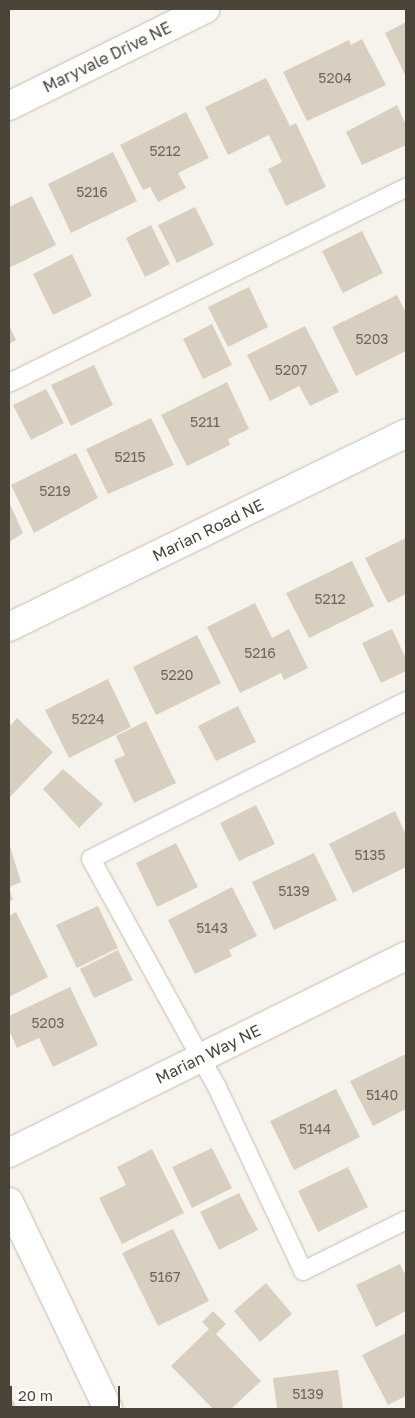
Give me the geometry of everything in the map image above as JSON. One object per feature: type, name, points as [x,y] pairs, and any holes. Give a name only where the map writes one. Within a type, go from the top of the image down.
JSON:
[{"type":"street","name":"Maryvale Drive NE","points":[[9,106],[205,9]]},
{"type":"street","name":"Marian Road NE","points":[[9,627],[406,433]]},
{"type":"street","name":"Marian Way NE","points":[[9,1153],[406,956]]},
{"type":"street","points":[[9,1202],[108,1409]]},
{"type":"lane","points":[[9,383],[406,188]]},
{"type":"lane","points":[[406,701],[91,859],[200,1058],[303,1271],[406,1220]]},
{"type":"building","points":[[406,22],[406,77],[385,33]]},
{"type":"building","points":[[362,39],[386,85],[307,121],[283,72],[349,40],[351,45]]},
{"type":"building","points":[[266,78],[290,126],[296,123],[326,187],[286,206],[268,169],[282,162],[269,135],[228,155],[205,107]]},
{"type":"building","points":[[397,105],[406,125],[406,145],[362,165],[346,132]]},
{"type":"building","points":[[186,112],[209,158],[178,173],[186,188],[158,202],[150,187],[143,190],[120,145]]},
{"type":"building","points":[[113,152],[137,201],[71,233],[48,184]]},
{"type":"building","points":[[32,196],[56,245],[9,268],[9,207]]},
{"type":"building","points":[[195,207],[214,245],[177,263],[158,225]]},
{"type":"building","points":[[151,225],[170,264],[145,277],[126,238]]},
{"type":"building","points":[[362,231],[383,273],[343,293],[322,251]]},
{"type":"building","points":[[72,254],[92,296],[53,315],[33,274]]},
{"type":"building","points":[[249,287],[268,327],[228,347],[208,307]]},
{"type":"building","points":[[397,295],[406,313],[406,351],[356,376],[332,327]]},
{"type":"building","points":[[212,324],[232,365],[203,379],[183,339]]},
{"type":"building","points":[[9,325],[16,340],[9,344]]},
{"type":"building","points":[[305,326],[339,392],[310,406],[299,386],[270,401],[247,355]]},
{"type":"building","points":[[94,365],[113,405],[71,426],[51,385]]},
{"type":"building","points":[[227,382],[249,429],[228,439],[230,445],[187,466],[161,415]]},
{"type":"building","points":[[46,389],[64,423],[31,440],[13,405]]},
{"type":"building","points":[[151,418],[174,465],[108,494],[86,449]]},
{"type":"building","points":[[76,453],[98,498],[34,533],[11,485]]},
{"type":"building","points":[[9,502],[23,533],[9,542]]},
{"type":"building","points":[[406,538],[406,594],[388,603],[365,558]]},
{"type":"building","points":[[352,561],[374,606],[309,638],[286,593]]},
{"type":"building","points":[[255,603],[272,638],[289,629],[308,668],[284,680],[281,673],[240,693],[207,627]]},
{"type":"building","points":[[392,629],[406,659],[406,671],[381,683],[362,643]]},
{"type":"building","points":[[197,635],[221,683],[156,715],[133,667]]},
{"type":"building","points":[[108,679],[131,727],[69,758],[45,710]]},
{"type":"building","points":[[238,706],[256,742],[216,761],[198,726]]},
{"type":"building","points":[[17,718],[53,752],[9,798],[9,727]]},
{"type":"building","points":[[146,721],[176,783],[134,803],[114,760],[125,755],[116,736]]},
{"type":"building","points":[[63,769],[103,804],[79,828],[43,789]]},
{"type":"building","points":[[256,805],[275,844],[239,861],[220,823]]},
{"type":"building","points":[[395,811],[406,835],[406,867],[353,893],[329,844]]},
{"type":"building","points":[[9,843],[21,882],[9,887]]},
{"type":"building","points":[[176,843],[198,887],[157,907],[136,863]]},
{"type":"building","points":[[314,853],[337,900],[274,930],[252,882]]},
{"type":"building","points":[[232,887],[257,936],[229,950],[232,956],[195,974],[168,920]]},
{"type":"building","points":[[9,888],[13,900],[9,901]]},
{"type":"building","points":[[98,906],[118,948],[77,968],[56,925]]},
{"type":"building","points":[[16,912],[48,977],[9,997],[9,916]]},
{"type":"building","points":[[118,950],[133,980],[94,998],[80,969]]},
{"type":"building","points":[[70,987],[98,1045],[53,1067],[39,1038],[17,1048],[9,1030],[9,1016]]},
{"type":"building","points":[[406,1054],[406,1109],[373,1126],[350,1081]]},
{"type":"building","points":[[336,1089],[360,1137],[294,1170],[270,1121]]},
{"type":"building","points":[[212,1148],[232,1188],[192,1208],[172,1167]]},
{"type":"building","points":[[152,1149],[184,1213],[122,1244],[99,1198],[126,1185],[117,1167]]},
{"type":"building","points":[[348,1167],[368,1207],[318,1232],[298,1191]]},
{"type":"building","points":[[239,1193],[258,1230],[219,1250],[200,1212]]},
{"type":"building","points":[[173,1229],[209,1301],[158,1326],[122,1253]]},
{"type":"building","points":[[400,1264],[406,1276],[406,1311],[376,1327],[356,1285]]},
{"type":"building","points":[[266,1283],[292,1314],[260,1342],[234,1311]]},
{"type":"building","points":[[213,1311],[226,1324],[216,1334],[261,1381],[231,1409],[213,1409],[171,1366],[209,1329],[202,1322]]},
{"type":"building","points":[[406,1333],[406,1396],[388,1405],[362,1355]]},
{"type":"building","points":[[338,1370],[343,1409],[277,1409],[273,1378]]},
{"type":"building","points":[[9,1392],[17,1409],[9,1409]]}]
